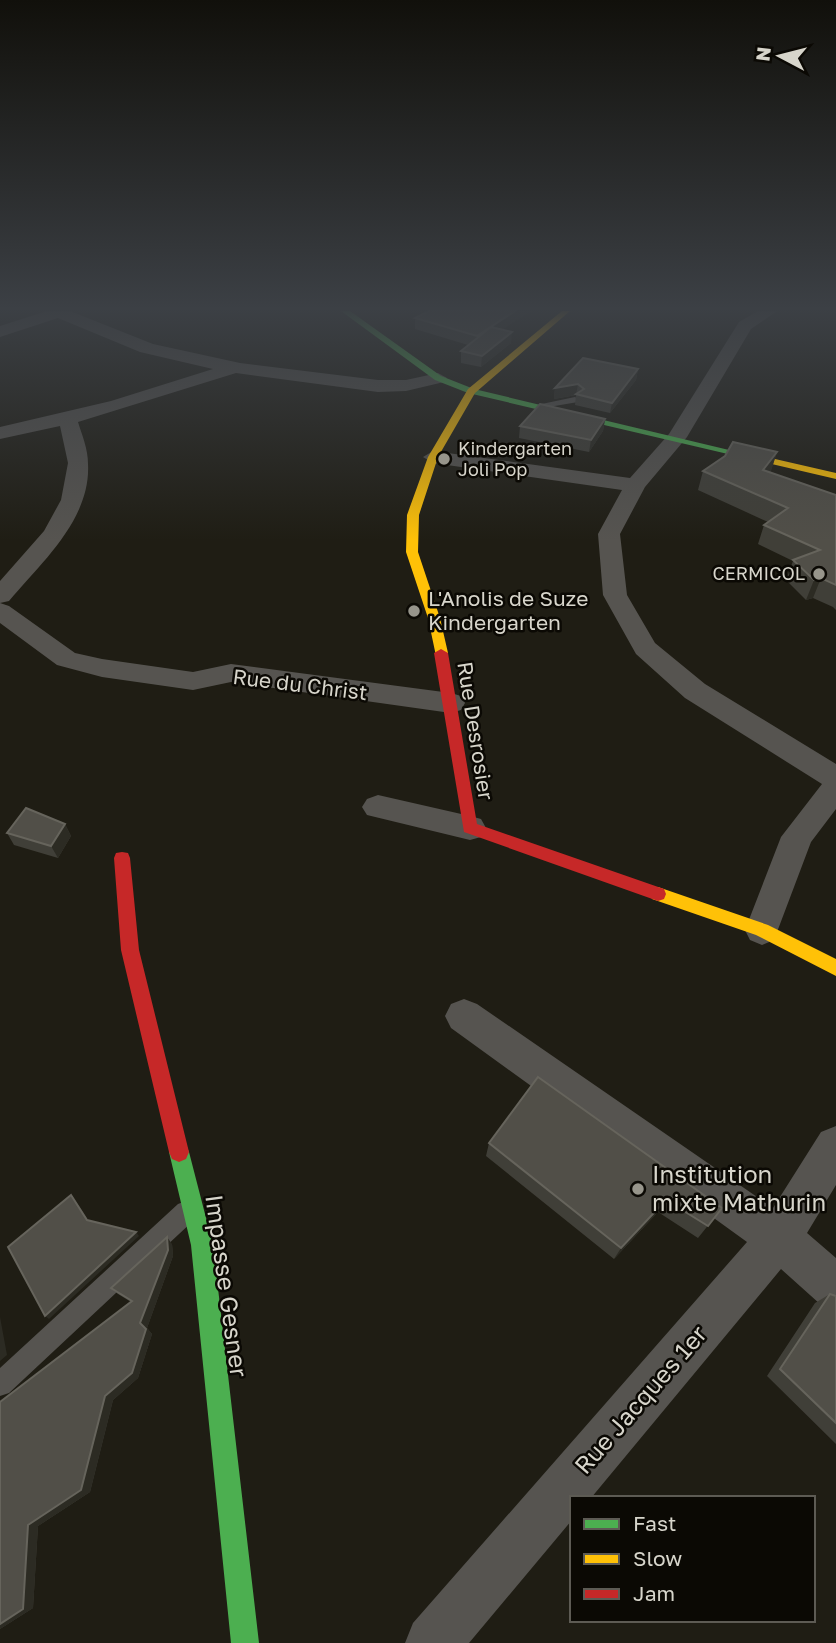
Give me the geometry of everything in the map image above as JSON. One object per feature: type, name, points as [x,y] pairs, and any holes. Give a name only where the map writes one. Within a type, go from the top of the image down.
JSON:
[{"type":"street","points":[[0,433],[68,420],[180,388]]},
{"type":"street","points":[[463,388],[537,406],[604,416],[836,476]]},
{"type":"street","name":"Rue Desrosier","points":[[475,388],[433,457],[413,515],[412,552],[434,618],[451,703],[470,828],[762,930],[836,968]]},
{"type":"street","points":[[707,388],[677,437],[635,485],[609,534],[615,595],[645,648],[695,691],[836,778]]},
{"type":"street","points":[[0,596],[55,531],[75,493],[78,464],[68,420]]},
{"type":"street","points":[[433,457],[635,485]]},
{"type":"street","name":"Rue du Christ","points":[[0,611],[66,659],[102,668],[193,681],[231,673],[451,703]]},
{"type":"street","points":[[762,930],[797,837],[836,787]]},
{"type":"street","points":[[378,807],[470,828]]},
{"type":"street","name":"Impasse Gesner","points":[[122,858],[130,950],[202,1245],[245,1643]]},
{"type":"street","points":[[464,1016],[779,1238],[836,1288]]},
{"type":"street","name":"Rue Jacques 1er","points":[[433,1643],[779,1238],[836,1147]]},
{"type":"lane","points":[[537,406],[575,400]]},
{"type":"lane","points":[[0,1384],[194,1206]]},
{"type":"building","points":[[624,388],[612,403],[576,394],[584,389]]},
{"type":"building","points":[[540,404],[605,419],[591,440],[520,426]]},
{"type":"building","points":[[733,442],[777,452],[763,470],[836,495],[836,585],[821,578],[814,580],[793,560],[820,550],[764,525],[788,508],[703,471],[725,456]]},
{"type":"building","points":[[26,808],[65,824],[51,846],[7,833]]},
{"type":"building","points":[[538,1077],[722,1208],[708,1226],[666,1200],[621,1248],[489,1143]]},
{"type":"building","points":[[71,1195],[87,1220],[136,1232],[45,1316],[8,1247]]},
{"type":"building","points":[[167,1237],[168,1250],[140,1323],[146,1329],[132,1373],[105,1396],[81,1490],[28,1525],[23,1609],[0,1624],[0,1402],[132,1301],[111,1288]]},
{"type":"building","points":[[830,1294],[836,1296],[836,1423],[780,1369]]},
{"type":"traffic: fast","points":[[463,388],[745,455]]},
{"type":"traffic: fast","points":[[179,1152],[202,1245],[245,1643]]},
{"type":"traffic: slow","points":[[441,653],[434,618],[412,552],[413,515],[433,457],[475,388]]},
{"type":"traffic: slow","points":[[745,455],[836,476]]},
{"type":"traffic: slow","points":[[658,894],[762,930],[836,968]]},
{"type":"traffic: jam","points":[[441,653],[470,828],[658,894]]},
{"type":"traffic: jam","points":[[122,858],[130,950],[179,1152]]},
{"type":"place","name":"Kindergarten Joli Pop","points":[[444,459]]},
{"type":"place","name":"CERMICOL","points":[[819,574]]},
{"type":"place","name":"L'Anolis de Suze Kindergarten","points":[[414,611]]},
{"type":"place","name":"Institution mixte Mathurin","points":[[638,1189]]}]
